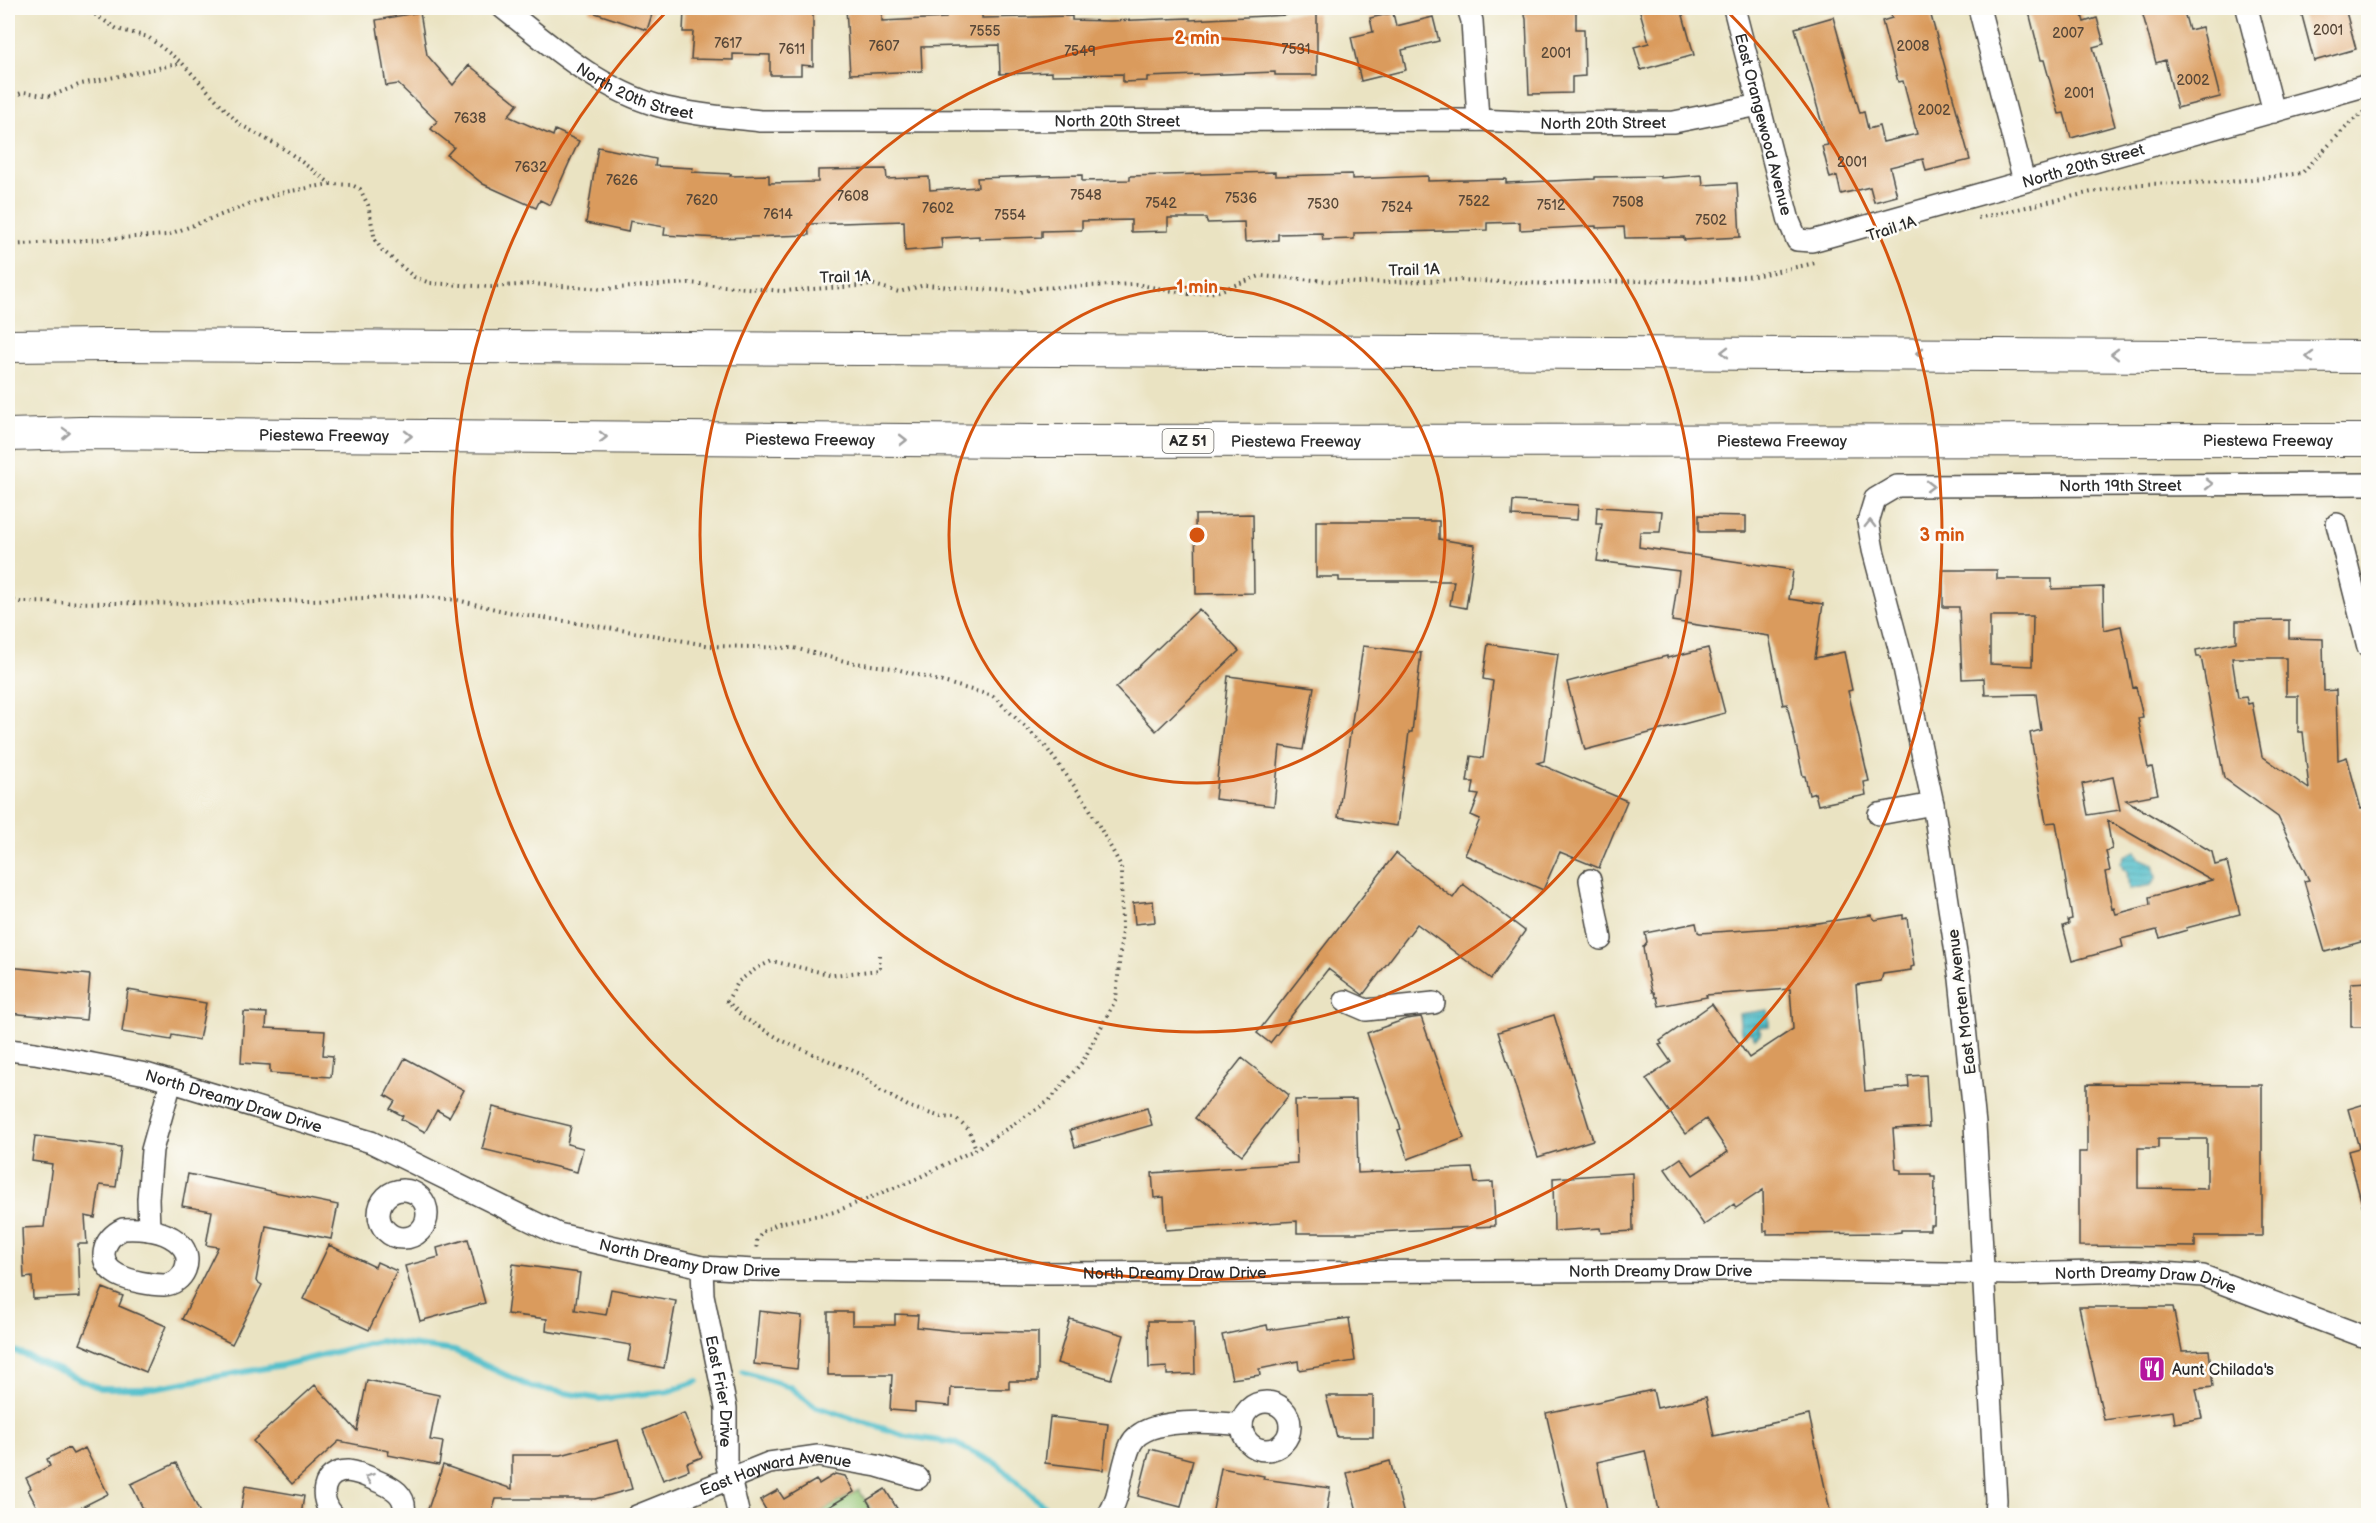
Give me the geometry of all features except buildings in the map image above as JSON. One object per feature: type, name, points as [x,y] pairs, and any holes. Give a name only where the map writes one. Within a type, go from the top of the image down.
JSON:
[{"type":"highway","points":[[8,346],[1057,348],[2368,357]]},
{"type":"highway","name":"Piestewa Freeway","points":[[8,435],[80,433],[1035,441],[2368,440]]},
{"type":"street","name":"North 20th Street","points":[[503,8],[576,66],[621,91],[659,106],[709,116],[760,121],[1674,122],[1759,105]]},
{"type":"street","points":[[1468,8],[1472,21],[1478,120]]},
{"type":"street","name":"East Orangewood Avenue","points":[[1734,8],[1789,221],[1797,240]]},
{"type":"street","points":[[1979,8],[2024,181]]},
{"type":"street","points":[[2247,8],[2274,112]]},
{"type":"street","name":"North 20th Street","points":[[1797,240],[1812,241],[2368,85]]},
{"type":"street","name":"North 19th Street","points":[[1875,499],[1897,486],[2368,484]]},
{"type":"street","name":"East Morten Avenue","points":[[1875,499],[1868,522],[1873,550],[1903,663],[1933,804],[1961,990],[1975,1124],[1985,1273],[1995,1515]]},
{"type":"street","points":[[2337,524],[2368,647]]},
{"type":"street","points":[[1879,814],[1933,804]]},
{"type":"street","points":[[1590,880],[1601,939]]},
{"type":"street","points":[[1345,1001],[1366,1010],[1434,1003]]},
{"type":"street","name":"North Dreamy Draw Drive","points":[[8,1050],[146,1074],[371,1142],[558,1234],[702,1267],[754,1270],[1030,1273],[2135,1271],[2203,1276],[2368,1338]]},
{"type":"street","points":[[149,1230],[148,1199],[152,1150],[171,1082]]},
{"type":"street","points":[[413,1191],[426,1170]]},
{"type":"street","name":"East Frier Drive","points":[[702,1267],[703,1295],[723,1391],[725,1454],[739,1515]]},
{"type":"street","points":[[1112,1510],[1131,1443],[1141,1433],[1160,1425],[1221,1422],[1242,1425]]},
{"type":"street","name":"East Hayward Avenue","points":[[638,1515],[769,1463],[818,1456],[878,1466],[918,1478]]},
{"type":"street","points":[[334,1515],[327,1509],[324,1500],[325,1486],[334,1475],[347,1471],[395,1488],[405,1505],[404,1515]]},
{"type":"path","points":[[85,8],[117,29],[148,37],[182,63],[239,124],[286,150],[331,184]]},
{"type":"path","points":[[8,98],[24,92],[51,96],[81,84],[182,63]]},
{"type":"path","points":[[1975,218],[1997,215],[2092,192],[2141,184],[2228,182],[2302,173],[2352,121],[2368,110]]},
{"type":"path","points":[[8,245],[167,235],[280,193],[331,184]]},
{"type":"path","name":"Trail 1A","points":[[331,184],[352,185],[360,189],[368,206],[375,240],[382,250],[414,277],[430,283],[491,287],[532,284],[604,289],[688,283],[782,291],[874,285],[899,292],[925,285],[1021,292],[1037,288],[1136,284],[1189,294],[1216,292],[1260,276],[1356,283],[1459,280],[1549,284],[1670,280],[1698,282],[1754,276],[1824,260]]},
{"type":"path","points":[[8,599],[21,602],[202,604],[420,596],[457,600],[508,612],[711,646],[794,648],[848,662],[893,668],[993,696],[1045,746],[1086,802],[1121,866],[1122,930],[1116,999],[1083,1061],[1049,1101],[976,1149],[867,1200],[834,1212],[779,1223],[762,1232],[757,1241],[754,1270]]},
{"type":"path","points":[[880,955],[880,970],[833,975],[772,961],[739,981],[727,1001],[744,1018],[783,1041],[862,1075],[881,1091],[910,1107],[941,1118],[955,1118],[969,1130],[976,1149]]},
{"type":"green space","points":[[859,1490],[874,1515],[815,1515]]},
{"type":"water","points":[[2136,851],[2139,858],[2153,864],[2156,878],[2151,885],[2129,889],[2127,871],[2123,869],[2121,863],[2124,856]]},
{"type":"water","points":[[1768,1010],[1769,1026],[1758,1027],[1761,1033],[1755,1038],[1750,1032],[1744,1036],[1741,1031],[1739,1014]]},
{"type":"waterway","points":[[8,1348],[100,1388],[153,1388],[283,1365],[379,1341],[455,1351],[531,1387],[600,1399],[669,1391],[698,1381]]},
{"type":"waterway","points":[[743,1372],[790,1387],[814,1406],[907,1436],[954,1443],[997,1464],[1055,1516]]},
{"type":"place","name":"Aunt Chilada's","points":[[2152,1369]]}]
